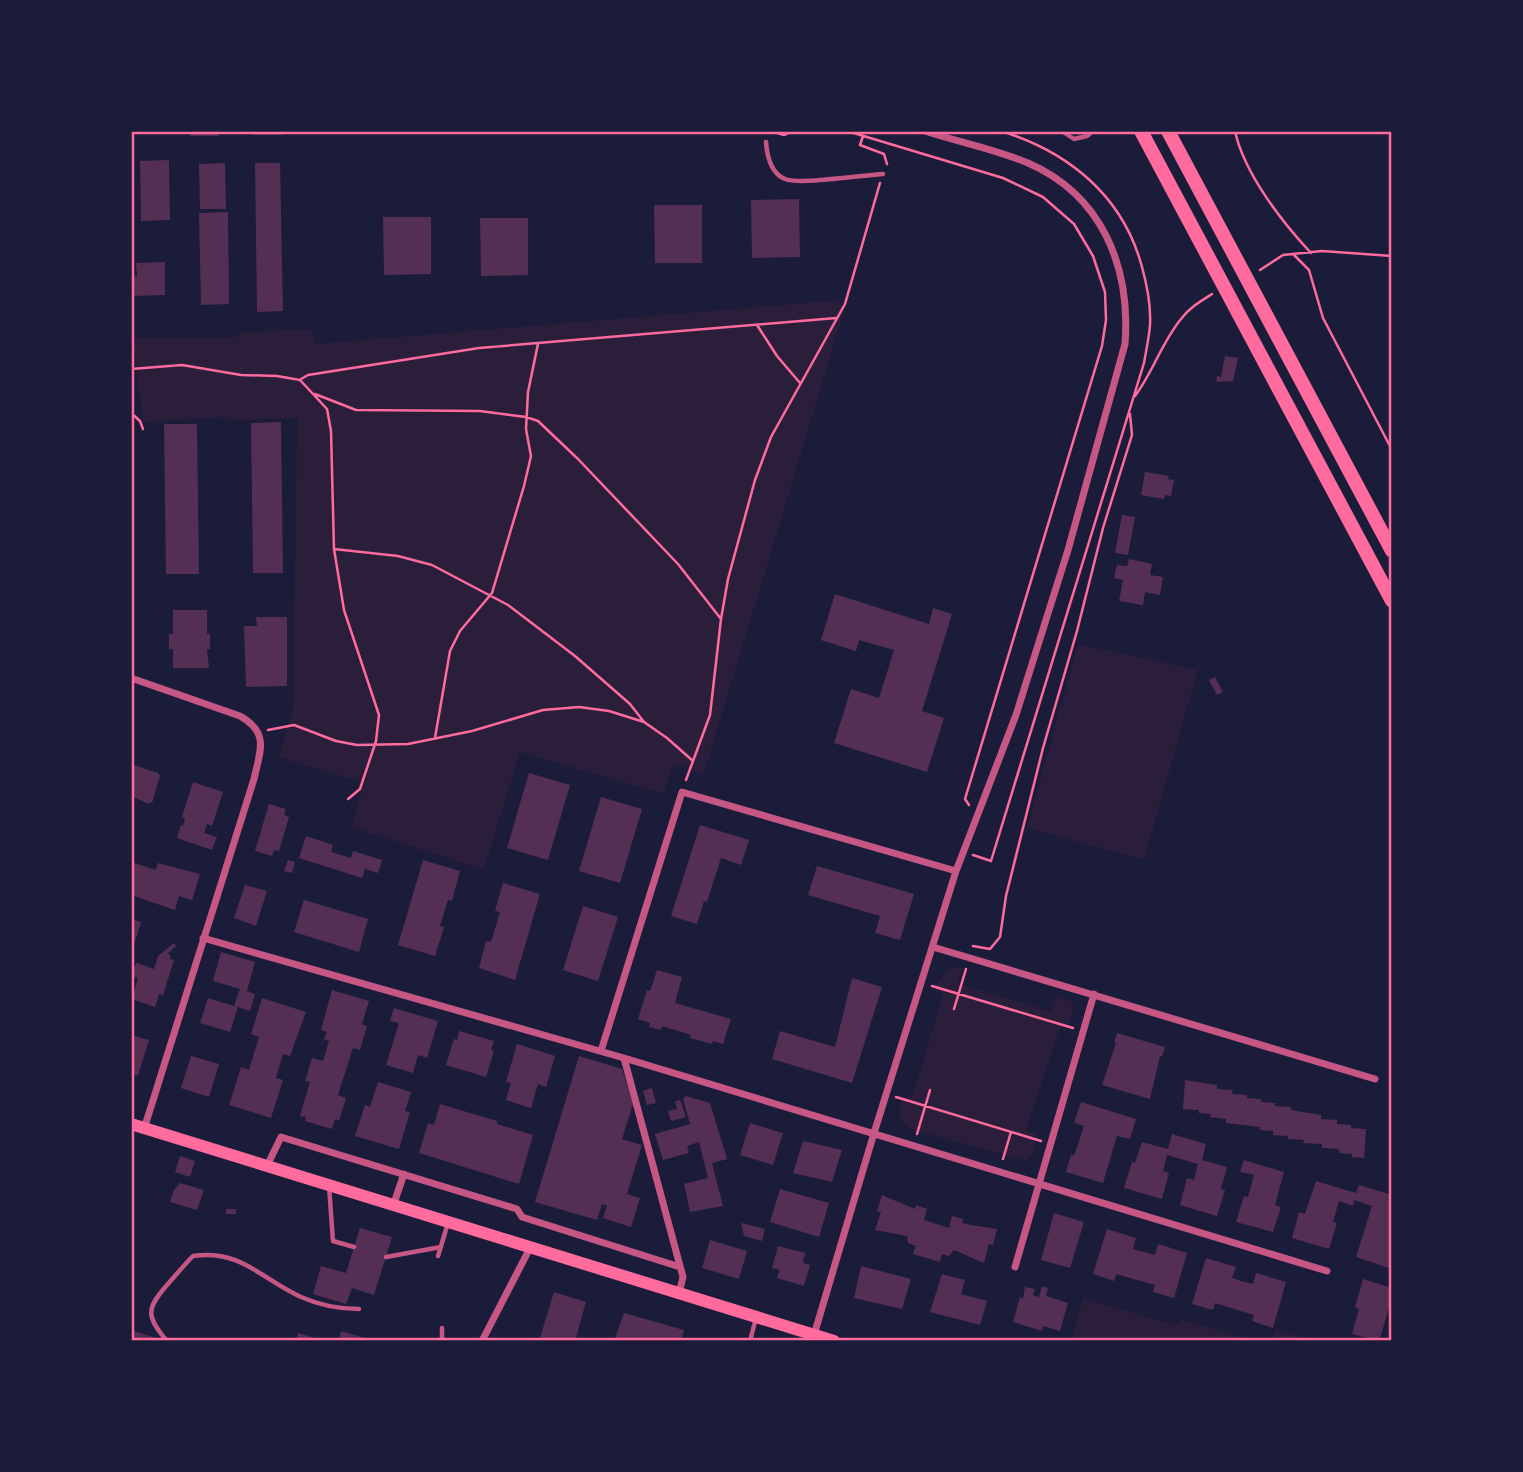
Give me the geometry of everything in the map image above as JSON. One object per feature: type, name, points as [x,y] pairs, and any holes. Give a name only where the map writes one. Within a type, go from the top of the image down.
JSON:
[{"type":"highway","points":[[1141,131],[1392,601]]},
{"type":"highway","points":[[1168,131],[1392,551]]},
{"type":"main road","points":[[135,1126],[834,1341]]},
{"type":"street","points":[[814,1335],[956,871],[1016,715],[1071,537],[1125,344],[1125,289],[1115,254],[1085,203],[1060,181],[1028,163],[925,131]]},
{"type":"street","points":[[131,678],[240,716],[252,723],[261,741],[254,779],[203,937],[135,1126]]},
{"type":"street","points":[[601,1051],[682,792],[956,871]]},
{"type":"street","points":[[203,937],[601,1051],[1327,1271]]},
{"type":"street","points":[[933,947],[1374,1079]]},
{"type":"street","points":[[1015,1267],[1094,994]]},
{"type":"street","points":[[624,1058],[680,1266],[682,1277],[679,1293]]},
{"type":"street","points":[[267,1167],[281,1137],[517,1209],[522,1217],[680,1266]]},
{"type":"street","points":[[393,1206],[404,1174]]},
{"type":"street","points":[[482,1341],[531,1246]]},
{"type":"lane","points":[[1062,131],[1074,139],[1087,136],[1093,131]]},
{"type":"lane","points":[[766,142],[771,167],[785,179],[883,174]]},
{"type":"lane","points":[[329,1185],[333,1241],[354,1247]]},
{"type":"lane","points":[[438,1256],[449,1223]]},
{"type":"lane","points":[[386,1257],[441,1247]]},
{"type":"lane","points":[[167,1341],[155,1327],[151,1314],[152,1301],[193,1256],[212,1253],[239,1259],[301,1297],[339,1309],[359,1309]]},
{"type":"lane","points":[[750,1341],[757,1317]]},
{"type":"lane","points":[[442,1328],[442,1341]]},
{"type":"path","points":[[771,131],[784,135],[793,131]]},
{"type":"path","points":[[847,131],[1003,178],[1044,197],[1074,224],[1093,256],[1105,292],[1106,320],[1102,346],[965,799],[977,816]]},
{"type":"path","points":[[1235,131],[1245,165],[1294,235],[1311,253]]},
{"type":"path","points":[[682,792],[710,715],[728,579],[755,480],[771,438],[845,304],[888,163],[884,155],[860,145],[863,136]]},
{"type":"path","points":[[1260,270],[1283,255],[1311,253],[1392,256]]},
{"type":"path","points":[[1294,255],[1309,270],[1323,318],[1392,450]]},
{"type":"path","points":[[1133,399],[1150,376],[1181,318],[1217,292]]},
{"type":"path","points":[[300,380],[308,375],[479,348],[836,318]]},
{"type":"path","points":[[757,325],[800,383]]},
{"type":"path","points":[[435,738],[450,651],[460,631],[490,595],[517,511],[531,456],[526,417],[538,343]]},
{"type":"path","points":[[131,369],[182,365],[300,380],[327,409],[331,431],[334,549],[344,610],[379,715],[375,744],[360,789],[348,799]]},
{"type":"path","points":[[312,393],[356,410],[480,411],[538,421],[678,564],[721,619]]},
{"type":"path","points":[[954,1009],[973,945],[990,949],[1000,937],[1006,896],[1043,748],[1074,644],[1103,528],[1132,435],[1129,412]]},
{"type":"path","points":[[131,414],[140,421],[143,429]]},
{"type":"path","points":[[334,549],[398,556],[432,565],[508,605],[575,656],[630,704],[644,722]]},
{"type":"path","points":[[258,733],[294,725],[336,741],[357,745],[408,744],[471,731],[531,713],[579,707],[609,711],[644,722],[667,737],[693,761]]},
{"type":"path","points":[[921,983],[1083,1031]]},
{"type":"path","points":[[914,1146],[930,1090]]},
{"type":"path","points":[[886,1094],[1051,1144]]},
{"type":"path","points":[[999,1171],[1011,1132]]},
{"type":"shaded area","points":[[840,300],[844,311],[704,774],[674,764],[663,794],[520,752],[484,870],[351,827],[364,783],[278,757],[293,710],[297,418],[225,421],[224,417],[143,422],[132,338],[237,337],[239,332],[311,330],[316,344]]},
{"type":"shaded area","points":[[1078,644],[1198,670],[1144,860],[1027,828]]},
{"type":"shaded area","points":[[951,968],[962,968],[958,984],[1050,1011],[1056,995],[1072,1002],[1074,1009],[1067,1029],[1060,1027],[1026,1130],[1038,1135],[1032,1155],[1027,1161],[914,1130],[901,1120],[899,1111],[903,1095],[912,1098],[943,994],[935,990],[941,978]]},
{"type":"shaded area","points":[[1083,1298],[1178,1326],[1180,1319],[1256,1341],[1071,1341]]},
{"type":"shaded area","points":[[1275,1330],[1316,1341],[1271,1341]]},
{"type":"building","points":[[190,131],[219,131],[219,136],[190,136]]},
{"type":"building","points":[[253,131],[282,131],[282,135],[253,135]]},
{"type":"building","points":[[169,160],[170,220],[141,221],[140,161]]},
{"type":"building","points":[[225,163],[226,209],[200,209],[199,164]]},
{"type":"building","points":[[255,163],[280,163],[283,311],[257,312]]},
{"type":"building","points":[[799,199],[800,257],[752,258],[751,200]]},
{"type":"building","points":[[654,205],[702,205],[702,263],[655,263]]},
{"type":"building","points":[[228,212],[229,304],[201,305],[199,213]]},
{"type":"building","points":[[383,217],[431,217],[431,274],[384,275]]},
{"type":"building","points":[[480,218],[528,218],[528,275],[481,276]]},
{"type":"building","points":[[165,262],[165,295],[131,296],[131,277],[137,276],[136,263]]},
{"type":"building","points":[[1225,356],[1238,358],[1233,381],[1216,382],[1217,376],[1221,377]]},
{"type":"building","points":[[281,422],[283,573],[253,573],[251,423]]},
{"type":"building","points":[[164,424],[197,424],[199,574],[166,574]]},
{"type":"building","points":[[1145,472],[1169,476],[1168,479],[1174,480],[1171,496],[1165,495],[1164,499],[1141,495]]},
{"type":"building","points":[[1122,515],[1135,517],[1128,555],[1115,553]]},
{"type":"building","points":[[1129,559],[1152,564],[1150,575],[1163,577],[1160,595],[1145,592],[1143,605],[1119,601],[1123,580],[1114,578],[1117,565],[1127,566]]},
{"type":"building","points":[[835,594],[929,624],[933,608],[952,614],[922,711],[944,718],[927,772],[834,743],[851,689],[879,698],[894,650],[859,640],[856,651],[821,640]]},
{"type":"building","points":[[173,610],[207,610],[207,634],[210,634],[210,649],[207,649],[209,668],[173,668],[173,649],[169,649],[169,634],[173,634]]},
{"type":"building","points":[[256,617],[287,617],[287,686],[246,687],[244,626],[257,626]]},
{"type":"building","points":[[1215,677],[1223,692],[1217,695],[1209,680]]},
{"type":"building","points":[[131,764],[160,776],[152,803],[131,796]]},
{"type":"building","points":[[529,773],[570,785],[548,860],[507,848]]},
{"type":"building","points":[[193,782],[223,792],[212,826],[207,824],[204,833],[217,837],[212,850],[177,838],[181,825],[183,826],[185,818],[182,817]]},
{"type":"building","points":[[601,797],[642,809],[620,883],[579,871]]},
{"type":"building","points":[[269,804],[286,809],[284,815],[289,817],[279,851],[274,850],[272,856],[255,851]]},
{"type":"building","points":[[700,825],[749,840],[741,865],[721,858],[697,924],[671,916]]},
{"type":"building","points":[[306,836],[333,845],[331,852],[351,858],[353,851],[382,860],[378,873],[365,869],[362,878],[299,858]]},
{"type":"building","points":[[288,860],[295,862],[292,873],[284,871]]},
{"type":"building","points":[[423,860],[460,871],[452,901],[448,900],[440,926],[444,927],[435,956],[398,945]]},
{"type":"building","points":[[131,862],[156,870],[158,863],[200,874],[192,900],[179,896],[175,910],[131,895]]},
{"type":"building","points":[[817,866],[914,894],[900,940],[875,933],[880,916],[808,895]]},
{"type":"building","points":[[503,883],[540,894],[515,980],[479,968],[486,941],[491,942],[500,912],[495,911]]},
{"type":"building","points":[[245,885],[267,891],[256,926],[234,918]]},
{"type":"building","points":[[304,900],[368,919],[359,952],[294,932]]},
{"type":"building","points":[[583,906],[618,917],[598,981],[563,970]]},
{"type":"building","points":[[131,919],[141,922],[135,942],[131,941]]},
{"type":"building","points":[[174,943],[176,946],[168,953],[171,957],[169,959],[174,960],[163,995],[159,994],[155,1007],[132,999],[138,978],[131,976],[131,970],[137,963],[154,969],[158,956]]},
{"type":"building","points":[[221,952],[255,962],[247,991],[255,994],[250,1011],[238,1007],[230,1032],[200,1023],[208,998],[234,1006],[240,989],[213,981]]},
{"type":"building","points":[[657,970],[682,977],[675,1003],[731,1019],[723,1044],[690,1038],[691,1035],[662,1026],[661,1030],[649,1027],[650,1023],[638,1019]]},
{"type":"building","points":[[852,978],[882,987],[852,1083],[772,1059],[780,1031],[835,1047]]},
{"type":"building","points":[[332,990],[369,1001],[362,1024],[367,1026],[360,1050],[353,1048],[338,1095],[346,1098],[339,1121],[335,1119],[332,1129],[305,1121],[306,1117],[300,1116],[310,1082],[305,1081],[312,1058],[323,1061],[329,1041],[324,1039],[327,1032],[321,1030]]},
{"type":"building","points":[[262,998],[306,1012],[290,1056],[283,1054],[276,1078],[283,1080],[271,1118],[229,1105],[241,1067],[249,1070],[259,1037],[251,1034]]},
{"type":"building","points":[[394,1008],[438,1021],[427,1058],[418,1055],[413,1073],[386,1065],[399,1023],[390,1021]]},
{"type":"building","points":[[459,1031],[494,1041],[491,1050],[494,1051],[486,1077],[446,1065]]},
{"type":"building","points":[[1117,1033],[1165,1047],[1162,1057],[1160,1056],[1150,1099],[1102,1085]]},
{"type":"building","points":[[131,1035],[149,1040],[138,1076],[131,1074]]},
{"type":"building","points":[[517,1044],[555,1056],[546,1087],[538,1084],[531,1108],[506,1100],[511,1083],[506,1082]]},
{"type":"building","points":[[191,1056],[219,1064],[209,1097],[181,1088]]},
{"type":"building","points":[[579,1056],[622,1069],[633,1104],[622,1139],[642,1145],[627,1194],[640,1198],[631,1227],[603,1218],[607,1206],[602,1204],[597,1220],[535,1202]]},
{"type":"building","points":[[1185,1080],[1217,1085],[1217,1089],[1233,1090],[1232,1094],[1247,1095],[1247,1098],[1261,1099],[1261,1102],[1275,1103],[1275,1106],[1321,1115],[1321,1119],[1337,1120],[1337,1124],[1351,1125],[1351,1128],[1366,1129],[1364,1158],[1339,1153],[1339,1149],[1322,1148],[1322,1144],[1303,1143],[1304,1140],[1273,1135],[1273,1131],[1259,1130],[1260,1127],[1226,1123],[1226,1119],[1210,1117],[1211,1114],[1199,1113],[1199,1110],[1183,1109]]},
{"type":"building","points":[[378,1082],[411,1092],[405,1111],[410,1112],[399,1149],[355,1136],[365,1105],[370,1107]]},
{"type":"building","points":[[652,1088],[656,1103],[647,1105],[643,1091]]},
{"type":"building","points":[[686,1096],[710,1103],[727,1159],[712,1163],[723,1206],[690,1212],[684,1184],[708,1178],[699,1142],[687,1146],[689,1153],[663,1160],[655,1134],[690,1124],[683,1099]]},
{"type":"building","points":[[680,1100],[686,1117],[671,1121],[668,1111],[677,1109],[675,1101]]},
{"type":"building","points":[[1081,1102],[1136,1119],[1130,1139],[1117,1136],[1103,1183],[1066,1172],[1084,1126],[1074,1123]]},
{"type":"building","points":[[440,1104],[533,1135],[519,1184],[419,1153],[428,1123],[434,1125]]},
{"type":"building","points":[[750,1123],[783,1133],[773,1165],[740,1155]]},
{"type":"building","points":[[1172,1134],[1206,1144],[1202,1160],[1227,1167],[1221,1189],[1225,1190],[1217,1216],[1180,1205],[1187,1178],[1194,1180],[1198,1164],[1167,1155],[1163,1171],[1169,1173],[1162,1199],[1124,1188],[1142,1142],[1168,1149]]},
{"type":"building","points":[[803,1141],[842,1150],[832,1182],[793,1173]]},
{"type":"building","points":[[180,1156],[195,1161],[190,1177],[175,1172]]},
{"type":"building","points":[[1244,1160],[1284,1172],[1275,1205],[1281,1207],[1273,1232],[1236,1222],[1244,1196],[1248,1197],[1254,1175],[1240,1172]]},
{"type":"building","points":[[1316,1181],[1356,1193],[1359,1185],[1392,1195],[1392,1269],[1356,1257],[1372,1206],[1354,1200],[1353,1206],[1339,1201],[1333,1222],[1337,1223],[1329,1249],[1292,1238],[1299,1212],[1305,1214]]},
{"type":"building","points":[[180,1183],[204,1190],[197,1210],[170,1202]]},
{"type":"building","points":[[780,1189],[829,1203],[819,1237],[770,1222]]},
{"type":"building","points":[[882,1195],[915,1209],[916,1205],[927,1209],[924,1220],[949,1228],[952,1216],[963,1219],[962,1223],[997,1229],[993,1245],[989,1244],[984,1263],[954,1250],[949,1256],[942,1254],[940,1262],[913,1254],[916,1246],[908,1243],[907,1236],[875,1230],[881,1212],[877,1211]]},
{"type":"building","points":[[226,1209],[236,1209],[236,1214],[226,1214]]},
{"type":"building","points":[[1054,1213],[1084,1222],[1070,1268],[1041,1260]]},
{"type":"building","points":[[741,1223],[765,1229],[762,1241],[744,1236]]},
{"type":"building","points":[[360,1228],[392,1237],[374,1295],[352,1288],[346,1304],[313,1294],[321,1266],[346,1273]]},
{"type":"building","points":[[1107,1229],[1136,1238],[1133,1249],[1155,1255],[1158,1244],[1187,1253],[1174,1298],[1153,1292],[1155,1285],[1116,1274],[1114,1281],[1093,1274]]},
{"type":"building","points":[[710,1240],[747,1251],[739,1279],[702,1268]]},
{"type":"building","points":[[778,1246],[805,1253],[803,1263],[810,1265],[804,1286],[777,1278],[780,1270],[772,1268]]},
{"type":"building","points":[[1206,1258],[1236,1267],[1232,1278],[1241,1281],[1253,1284],[1256,1273],[1286,1282],[1273,1328],[1252,1321],[1254,1315],[1215,1303],[1213,1310],[1192,1304]]},
{"type":"building","points":[[861,1266],[911,1279],[902,1309],[854,1298]]},
{"type":"building","points":[[942,1274],[965,1280],[961,1294],[987,1301],[980,1325],[930,1312]]},
{"type":"building","points":[[1363,1279],[1392,1288],[1392,1298],[1379,1341],[1352,1334],[1359,1309],[1355,1307]]},
{"type":"building","points":[[1042,1286],[1048,1288],[1046,1296],[1068,1303],[1060,1331],[1043,1326],[1042,1331],[1013,1322],[1025,1287],[1035,1289],[1033,1295],[1039,1297]]},
{"type":"building","points":[[554,1292],[586,1302],[575,1341],[539,1341]]},
{"type":"building","points":[[624,1313],[684,1330],[681,1341],[614,1341]]},
{"type":"building","points":[[131,1330],[156,1338],[155,1341],[131,1341]]},
{"type":"building","points":[[341,1331],[372,1340],[372,1341],[339,1341]]},
{"type":"building","points":[[298,1333],[322,1340],[322,1341],[296,1341]]}]
